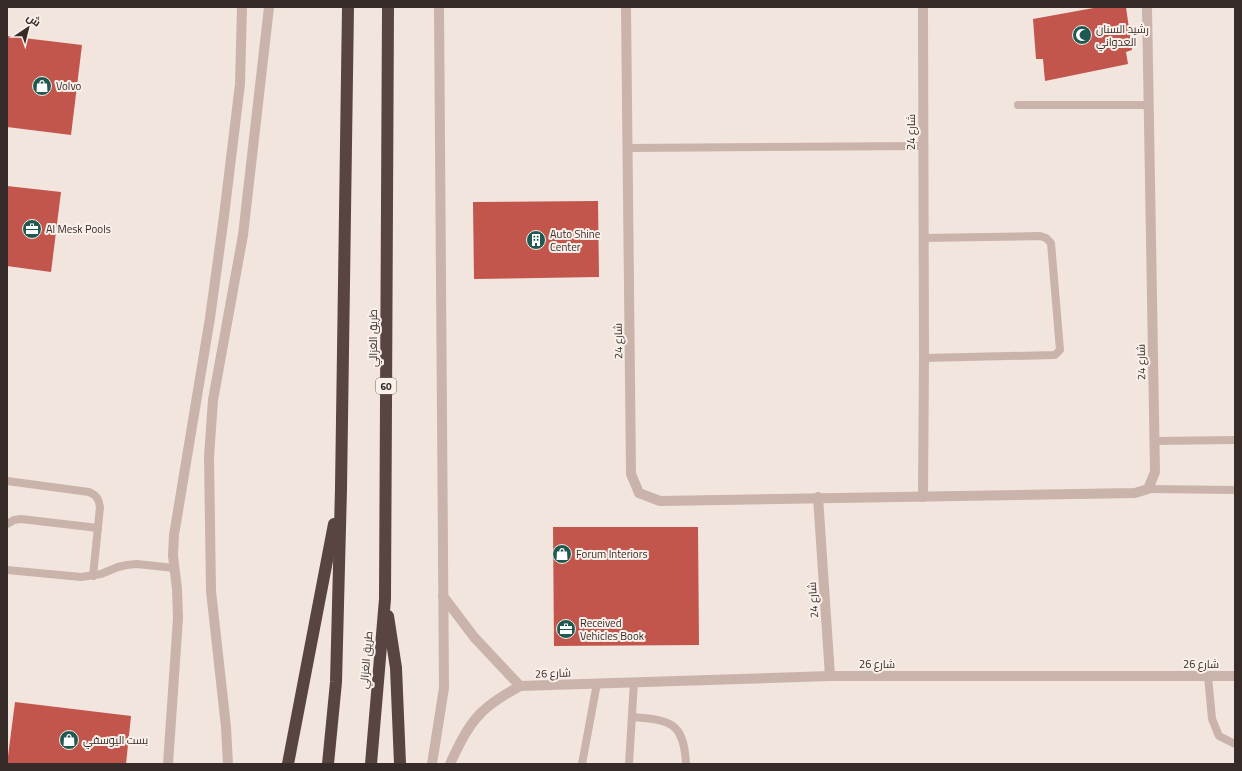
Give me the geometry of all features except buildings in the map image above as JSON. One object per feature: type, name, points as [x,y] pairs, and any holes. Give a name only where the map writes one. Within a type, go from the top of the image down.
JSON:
[{"type":"highway","points":[[328,764],[336,682],[341,489],[348,7]]},
{"type":"highway","name":"طريق الغزالي","points":[[371,764],[385,599],[388,7]]},
{"type":"highway","points":[[288,764],[341,489]]},
{"type":"highway","points":[[385,599],[396,668],[400,764]]},
{"type":"street","points":[[168,764],[178,618],[177,589],[174,568],[174,536],[208,326],[225,208],[240,84],[242,7]]},
{"type":"street","points":[[228,764],[226,727],[211,591],[209,457],[213,400],[243,235],[269,7]]},
{"type":"street","points":[[432,764],[444,688],[439,7]]},
{"type":"street","name":"شارع 24","points":[[626,7],[631,474],[639,493],[660,501],[1135,493],[1148,489],[1155,472],[1147,7]]},
{"type":"street","name":"شارع 24","points":[[922,496],[924,358],[923,7]]},
{"type":"street","name":"شارع 24","points":[[818,498],[830,676]]},
{"type":"street","name":"شارع 26","points":[[443,596],[474,637],[520,686]]},
{"type":"street","name":"شارع 26","points":[[450,764],[460,742],[479,715],[500,698],[520,686],[830,676],[1235,676]]},
{"type":"lane","points":[[1018,105],[1149,105]]},
{"type":"lane","points":[[628,148],[923,146]]},
{"type":"lane","points":[[923,238],[1040,236],[1046,238],[1051,243],[1060,350],[1055,355],[924,358]]},
{"type":"lane","points":[[1154,441],[1235,440]]},
{"type":"lane","points":[[7,481],[93,494],[99,501],[93,576]]},
{"type":"lane","points":[[1148,489],[1235,490]]},
{"type":"lane","points":[[7,524],[14,520],[21,519],[98,528]]},
{"type":"lane","points":[[7,570],[81,577],[93,576],[127,565],[137,564],[174,568]]},
{"type":"lane","points":[[1208,676],[1212,719],[1219,736],[1235,744]]},
{"type":"lane","points":[[628,764],[634,682]]},
{"type":"lane","points":[[582,764],[597,684]]},
{"type":"lane","points":[[632,717],[660,719],[669,723],[682,737],[685,746],[686,764]]},
{"type":"place","name":"رشيد السنان العدواني","points":[[1082,35]]},
{"type":"place","name":"Volvo","points":[[42,86]]},
{"type":"place","name":"Al Mesk Pools","points":[[32,229]]},
{"type":"place","name":"Auto Shine Center","points":[[536,240]]},
{"type":"place","name":"Forum Interiors","points":[[562,554]]},
{"type":"place","name":"Received Vehicles Book","points":[[566,629]]},
{"type":"place","name":"بست اليوسفي","points":[[69,740]]}]
